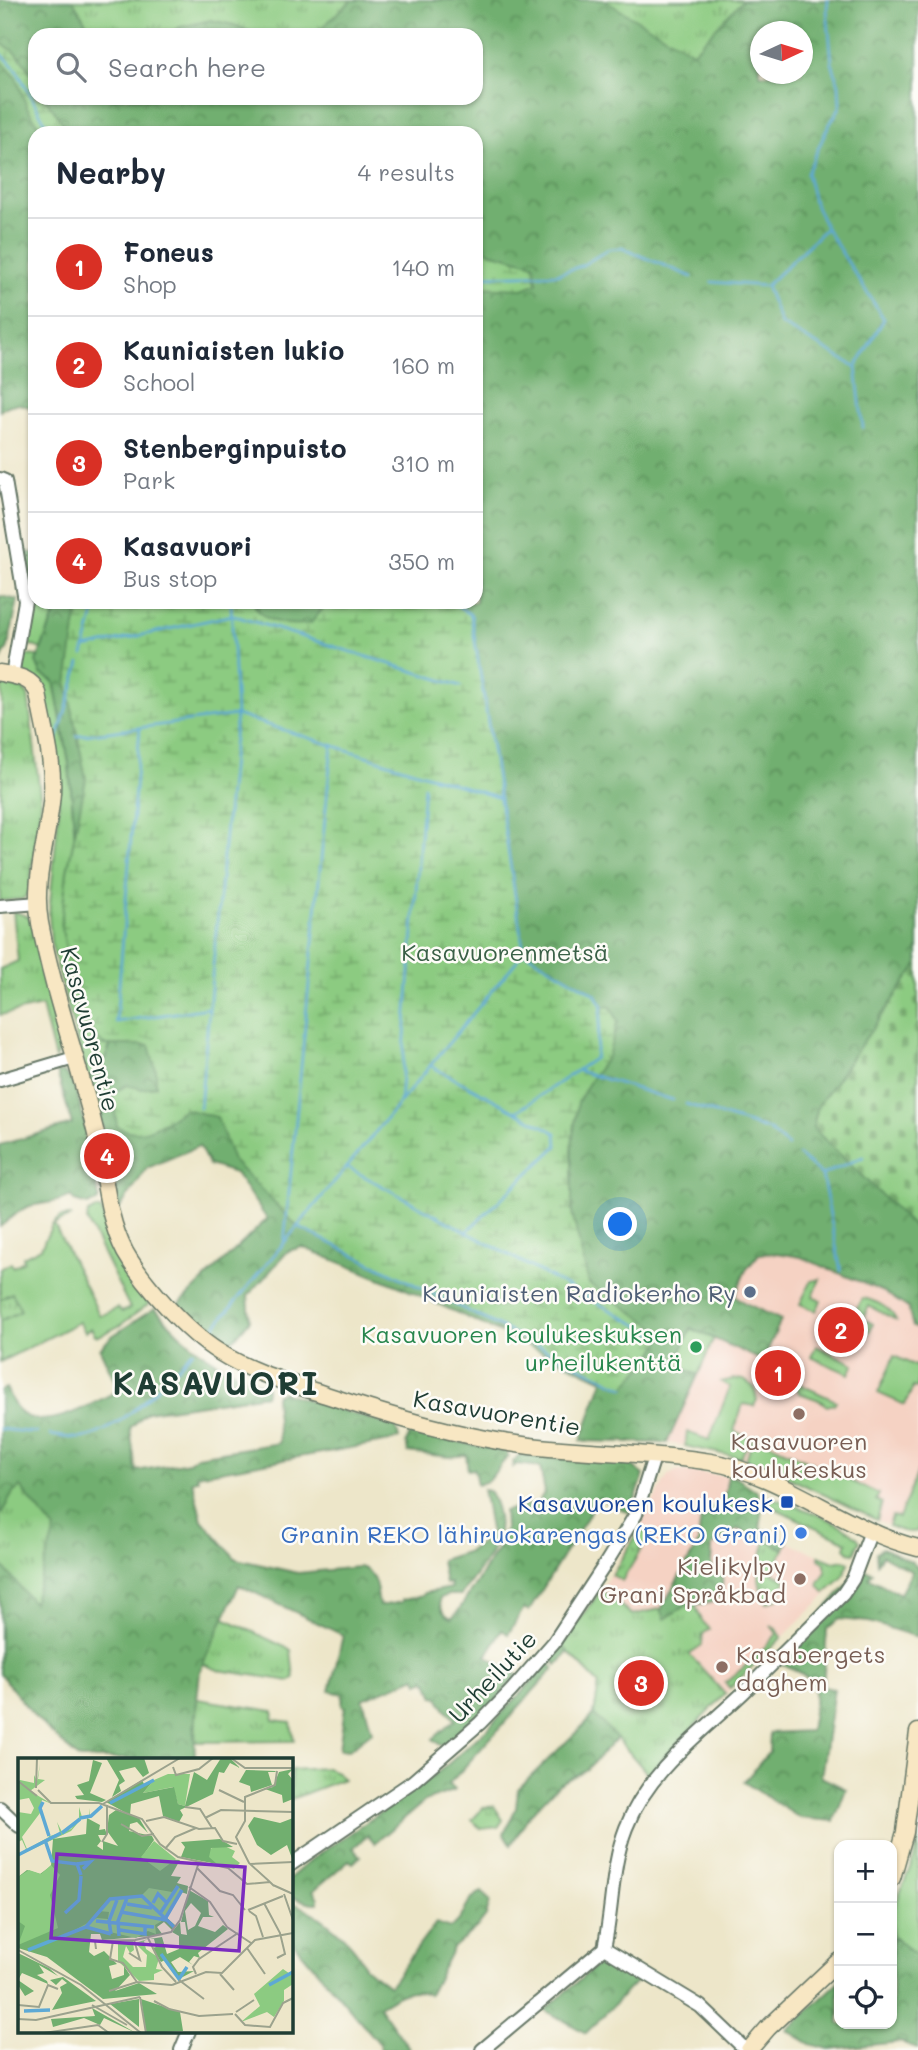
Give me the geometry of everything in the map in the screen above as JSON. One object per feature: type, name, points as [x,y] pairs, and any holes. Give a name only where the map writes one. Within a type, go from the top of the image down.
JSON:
[{"type":"street","points":[[0,479],[5,481],[25,601],[6,675]]},
{"type":"street","name":"Kasavuorentie","points":[[6,675],[25,679],[35,686],[52,770],[52,792],[41,862],[38,903],[47,956],[95,1127],[116,1229],[124,1250],[158,1297],[194,1333],[216,1351],[261,1373],[410,1421],[526,1445],[708,1462],[741,1470],[871,1531],[918,1548]]},
{"type":"street","points":[[0,906],[38,903]]},
{"type":"street","points":[[0,1080],[74,1058]]},
{"type":"street","name":"Urheilutie","points":[[292,1863],[412,1782],[463,1739],[511,1691],[554,1642],[614,1552],[636,1514],[654,1457]]},
{"type":"street","points":[[482,2050],[604,1948],[617,1860],[625,1830],[641,1796],[674,1756],[842,1594],[853,1579],[871,1531]]},
{"type":"street","points":[[897,1860],[905,1832],[918,1732]]},
{"type":"street","points":[[0,1808],[18,1825]]},
{"type":"street","points":[[604,1948],[700,2006],[748,2050],[834,1966]]},
{"type":"street","points":[[181,2050],[189,2032]]},
{"type":"shaded area","name":"Kasavuoren koulukeskus","points":[[777,1253],[801,1257],[884,1292],[908,1308],[913,1327],[918,1329],[918,1531],[913,1533],[894,1528],[771,1469],[746,1460],[705,1449],[667,1443],[698,1375],[691,1328],[763,1361],[781,1320],[743,1302],[735,1295],[746,1270],[759,1254]]},
{"type":"shaded area","points":[[676,1471],[728,1476],[723,1504],[719,1508],[701,1505],[698,1544],[661,1609],[632,1615],[601,1590],[668,1476]]},
{"type":"shaded area","points":[[738,1528],[783,1549],[787,1542],[834,1562],[844,1560],[849,1563],[834,1587],[725,1694],[719,1688],[702,1703],[692,1693],[665,1619],[685,1606],[706,1604],[712,1546]]},
{"type":"green space","name":"Kasavuorenmetsä","points":[[0,0],[918,0],[918,964],[818,1106],[813,1128],[918,1231],[918,1263],[915,1269],[918,1271],[918,1329],[913,1327],[908,1308],[884,1292],[801,1257],[777,1253],[759,1254],[746,1270],[735,1295],[743,1302],[781,1320],[763,1361],[691,1328],[675,1365],[698,1375],[667,1443],[581,1441],[603,1380],[401,1287],[302,1247],[288,1251],[248,1296],[250,1320],[234,1339],[219,1346],[176,1307],[267,1219],[235,1173],[209,1165],[199,1146],[147,1168],[119,1209],[110,1152],[87,1078],[100,1072],[115,1033],[75,837],[69,763],[54,681],[41,674],[36,662],[57,609],[483,609],[483,126],[28,126],[28,407],[17,404],[0,411]]},
{"type":"green space","points":[[73,0],[352,0],[322,28],[241,28],[211,20],[178,28],[89,28]]},
{"type":"green space","points":[[603,0],[743,0],[693,52]]},
{"type":"green space","points":[[0,45],[7,46],[17,54],[28,69],[28,105],[50,105],[65,126],[39,126],[27,107],[16,77],[0,60]]},
{"type":"green space","points":[[483,248],[490,252],[534,264],[537,283],[523,289],[483,287]]},
{"type":"green space","points":[[22,552],[28,552],[28,593]]},
{"type":"green space","points":[[0,596],[18,600],[8,647],[0,662]]},
{"type":"green space","points":[[30,609],[57,609],[41,649],[25,643]]},
{"type":"green space","points":[[79,609],[257,609],[270,619],[286,624],[311,623],[323,609],[462,609],[471,615],[524,952],[595,994],[602,1006],[611,1007],[618,1021],[608,1056],[578,1102],[572,1144],[572,1213],[589,1284],[665,1333],[654,1353],[624,1388],[298,1227],[233,1161],[217,1117],[185,1109],[144,1131],[135,1132],[117,1126],[112,1093],[127,1085],[142,1089],[156,1086],[156,1071],[149,1045],[103,1045],[87,1025],[78,1007],[61,924],[67,872],[86,779],[67,684]]},
{"type":"green space","points":[[22,655],[38,656],[36,662],[54,681],[69,763],[75,837],[115,1033],[100,1072],[87,1078],[51,943],[49,915],[59,808],[55,759],[20,669]]},
{"type":"green space","points":[[2,684],[23,689],[28,695],[41,802],[29,892],[23,899],[0,901]]},
{"type":"green space","points":[[13,911],[29,917],[32,925],[61,1046],[55,1059],[42,1006],[0,1015],[0,969],[18,961]]},
{"type":"green space","points":[[918,964],[918,1231],[813,1128],[818,1106]]},
{"type":"green space","points":[[57,1072],[67,1075],[78,1098],[99,1198],[97,1202],[87,1205],[74,1201],[71,1196],[32,1205],[19,1211],[0,1227],[0,1145],[72,1124]]},
{"type":"green space","points":[[96,1209],[102,1211],[111,1245],[126,1272],[149,1304],[119,1326],[99,1336],[95,1335],[91,1328],[85,1332],[79,1322],[0,1362],[0,1321],[21,1311],[12,1293],[0,1299],[0,1269],[11,1263],[13,1267],[24,1261],[23,1257],[41,1248],[52,1225],[60,1217],[71,1216],[54,1224],[100,1316],[117,1308],[122,1312],[130,1308],[87,1221],[88,1213]]},
{"type":"green space","points":[[820,1279],[813,1296],[821,1301],[816,1311],[800,1304],[811,1281]]},
{"type":"green space","points":[[12,1293],[21,1311],[0,1321],[0,1299]]},
{"type":"green space","points":[[862,1298],[882,1305],[896,1320],[869,1306],[863,1319],[873,1324],[867,1336],[847,1327]]},
{"type":"green space","points":[[155,1308],[180,1334],[206,1355],[267,1387],[265,1395],[147,1412],[130,1428],[136,1471],[189,1462],[197,1456],[279,1443],[275,1397],[282,1392],[396,1427],[399,1438],[390,1441],[197,1475],[198,1480],[192,1481],[202,1520],[236,1559],[298,1573],[359,1567],[373,1577],[379,1606],[451,1588],[450,1583],[445,1584],[441,1560],[469,1551],[491,1535],[483,1489],[490,1492],[496,1508],[498,1535],[494,1547],[461,1595],[440,1598],[442,1610],[446,1614],[451,1618],[457,1613],[500,1545],[505,1529],[504,1511],[537,1503],[545,1492],[540,1467],[517,1464],[513,1467],[513,1462],[519,1455],[630,1464],[644,1475],[630,1513],[599,1498],[529,1611],[524,1608],[508,1634],[502,1630],[486,1656],[517,1675],[492,1705],[445,1745],[440,1745],[433,1739],[455,1720],[438,1696],[434,1697],[427,1680],[418,1683],[416,1677],[363,1699],[372,1732],[349,1750],[339,1749],[345,1707],[342,1706],[343,1694],[330,1691],[343,1635],[239,1585],[200,1671],[194,1729],[195,1758],[78,1758],[36,1718],[0,1674],[0,1391],[6,1388],[18,1410],[30,1418],[56,1418],[84,1408],[119,1390],[100,1349],[112,1336]]},
{"type":"green space","name":"Kasavuoren koulukeskuksen urheilukenttä","points":[[691,1328],[714,1338],[698,1375],[675,1365]]},
{"type":"green space","points":[[816,1346],[854,1364],[849,1374],[811,1357]]},
{"type":"green space","points":[[894,1356],[918,1367],[918,1388],[913,1387],[905,1405],[878,1393]]},
{"type":"green space","points":[[744,1380],[754,1387],[757,1400],[754,1406],[743,1404],[734,1431],[750,1438],[741,1458],[685,1446],[687,1432],[709,1440],[730,1387],[721,1382]]},
{"type":"green space","points":[[795,1382],[836,1401],[827,1406],[799,1393]]},
{"type":"green space","points":[[411,1432],[506,1452],[508,1456],[488,1481],[477,1485],[474,1469],[468,1470],[466,1455],[449,1457],[408,1452],[406,1442]]},
{"type":"green space","points":[[756,1437],[879,1494],[876,1500],[882,1503],[877,1520],[771,1469],[746,1460]]},
{"type":"green space","points":[[918,1471],[918,1531],[907,1532],[889,1526],[892,1516],[899,1518]]},
{"type":"green space","points":[[728,1476],[737,1478],[758,1492],[762,1515],[760,1528],[787,1542],[784,1549],[738,1529],[712,1546],[711,1565],[722,1575],[718,1597],[708,1603],[685,1606],[692,1693],[701,1703],[711,1695],[725,1694],[648,1774],[617,1738],[587,1769],[559,1784],[528,1817],[511,1845],[504,1834],[516,1808],[518,1789],[594,1715],[599,1684],[568,1652],[557,1665],[551,1659],[601,1590],[632,1615],[661,1609],[698,1544],[702,1505],[719,1508],[723,1504]]},
{"type":"green space","points":[[20,1487],[55,1530],[33,1603],[0,1563],[0,1516],[13,1493]]},
{"type":"green space","points":[[770,1497],[843,1527],[860,1541],[854,1553],[845,1548],[847,1542],[766,1504]]},
{"type":"green space","points":[[640,1529],[650,1535],[622,1581],[612,1575]]},
{"type":"green space","points":[[766,1541],[784,1549],[772,1573],[786,1580],[777,1599],[767,1603],[759,1580]]},
{"type":"green space","points":[[882,1548],[911,1561],[918,1568],[917,1637],[869,1622],[839,1619],[827,1629],[823,1687],[834,1689],[821,1777],[846,1789],[834,1821],[800,1818],[744,1782],[769,1752],[770,1733],[810,1731],[814,1705],[813,1687],[803,1674],[778,1663],[861,1569],[872,1572],[869,1578],[900,1594],[912,1572],[882,1555],[877,1563],[876,1552]]},
{"type":"green space","points":[[819,1556],[834,1562],[844,1560],[849,1563],[842,1578],[825,1593],[818,1584],[825,1573],[825,1563]]},
{"type":"green space","points":[[601,1590],[632,1615],[661,1609],[665,1619],[685,1606],[695,1604],[702,1621],[710,1629],[703,1634],[702,1645],[689,1654],[725,1694],[648,1774],[594,1715],[599,1684],[562,1645]]},
{"type":"green space","points":[[224,1618],[291,1650],[294,1678],[290,1681],[218,1670],[203,1664]]},
{"type":"green space","points":[[771,1625],[782,1637],[730,1688],[725,1683],[756,1657],[777,1634]]},
{"type":"green space","points":[[549,1663],[554,1668],[449,1784],[455,1790],[425,1801],[375,1843],[368,1835],[353,1848],[361,1856],[353,1863],[349,1860],[313,1891],[318,1903],[292,1897],[292,1876],[312,1859],[417,1788],[488,1728]]},
{"type":"green space","points":[[197,1699],[274,1711],[273,1720],[291,1722],[294,1741],[195,1742]]},
{"type":"green space","points":[[327,1768],[337,1772],[343,1779],[292,1799],[292,1770]]},
{"type":"green space","points":[[494,1806],[503,1820],[498,1827],[481,1829],[472,1820],[483,1808]]},
{"type":"green space","points":[[918,1836],[918,1956],[897,1940],[897,1900],[914,1858]]},
{"type":"green space","points":[[482,1892],[490,1901],[486,1916],[453,1948],[429,1995],[410,1991],[379,2006],[410,2050],[380,2050],[380,2044],[292,1941],[292,1903],[311,1912],[334,1928],[354,1948],[364,1967],[389,1986],[436,1923],[450,1928],[455,1925],[476,1895]]},
{"type":"green space","points":[[897,1940],[918,1956],[918,2048],[900,2042],[829,2049],[810,2044],[787,2030],[834,1987],[834,2029],[897,2029]]},
{"type":"green space","points":[[613,1961],[639,1979],[586,2033],[545,2010],[598,1964]]},
{"type":"waterway","points":[[712,282],[766,286],[826,228],[814,202],[807,173],[840,107],[839,85],[832,63],[828,0]]},
{"type":"waterway","points":[[0,52],[16,69],[28,91]]},
{"type":"waterway","points":[[36,105],[47,126]]},
{"type":"waterway","points":[[766,286],[781,324],[856,367],[884,319],[826,228]]},
{"type":"waterway","points":[[483,276],[557,274],[581,266],[609,249],[622,248],[692,277]]},
{"type":"waterway","points":[[856,367],[863,428]]},
{"type":"waterway","points":[[83,655],[95,609]]},
{"type":"waterway","points":[[200,1108],[236,715],[231,609]]},
{"type":"waterway","points":[[208,1335],[524,952],[471,615],[462,609]]},
{"type":"waterway","points":[[85,648],[232,615],[461,686]]},
{"type":"waterway","points":[[56,743],[80,663]]},
{"type":"waterway","points":[[77,736],[236,715],[500,798]]},
{"type":"waterway","points":[[140,728],[116,1022],[208,1008]]},
{"type":"waterway","points":[[284,1244],[332,745]]},
{"type":"waterway","points":[[400,1103],[424,786]]},
{"type":"waterway","points":[[516,1112],[595,1058],[602,1006],[595,994],[524,952]]},
{"type":"waterway","points":[[431,1066],[556,1133],[557,1146],[466,1232]]},
{"type":"waterway","points":[[579,1071],[673,1100]]},
{"type":"waterway","points":[[686,1104],[769,1130],[788,1146]]},
{"type":"waterway","points":[[798,1155],[822,1175],[863,1157]]},
{"type":"waterway","points":[[347,1167],[660,1337]]},
{"type":"waterway","points":[[822,1175],[841,1271]]},
{"type":"waterway","points":[[298,1227],[624,1388]]},
{"type":"waterway","points":[[50,1435],[82,1438],[112,1426],[157,1389],[193,1351]]},
{"type":"waterway","points":[[0,1429],[36,1433]]},
{"type":"place","name":"Kasavuori","points":[[107,1156]]},
{"type":"place","name":"Kauniaisten Radiokerho Ry","points":[[750,1292]]},
{"type":"place","name":"Kauniaisten lukio","points":[[841,1330]]},
{"type":"place","name":"Kasavuoren koulukeskuksen urheilukenttä","points":[[696,1347]]},
{"type":"place","name":"Foneus","points":[[778,1373]]},
{"type":"place","name":"Kasavuoren koulukeskus","points":[[799,1414]]},
{"type":"place","name":"Kasavuoren koulukesk","points":[[787,1502]]},
{"type":"place","name":"Granin REKO lähiruokarengas (REKO Grani)","points":[[801,1533]]},
{"type":"place","name":"Kielikylpy Grani Språkbad","points":[[800,1579]]},
{"type":"place","name":"Kasabergets daghem","points":[[722,1667]]},
{"type":"place","name":"Stenberginpuisto","points":[[641,1683]]},
{"type":"district","name":"KASAVUORI","points":[[216,1382]]}]
